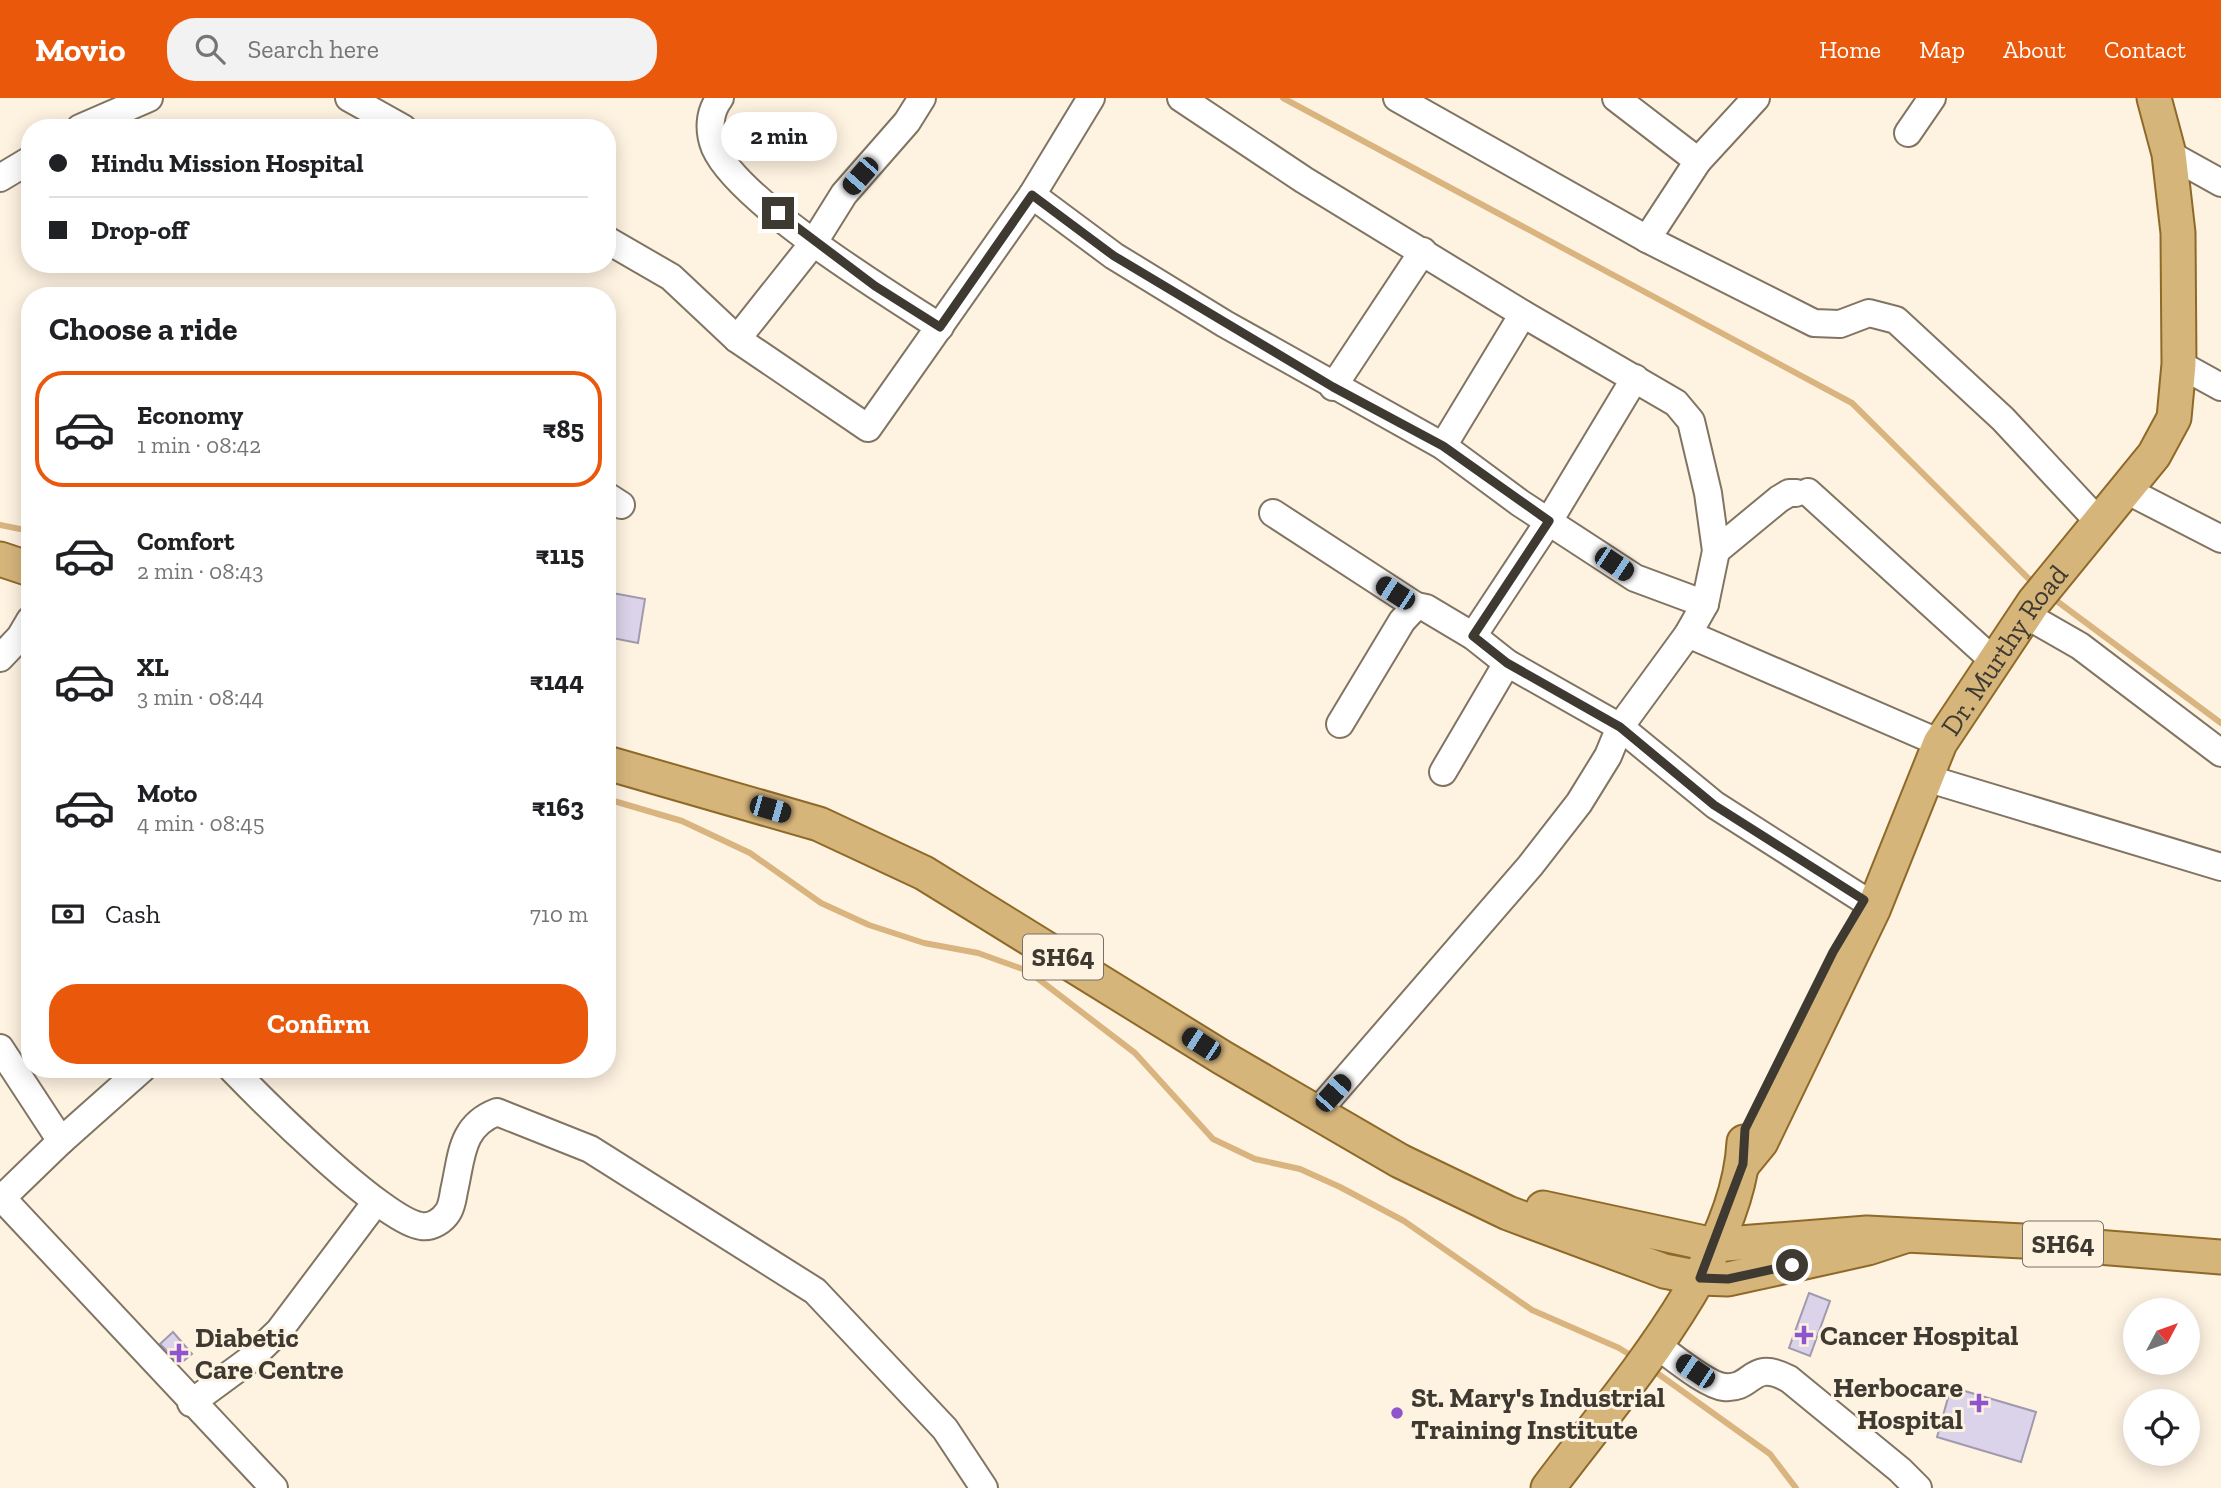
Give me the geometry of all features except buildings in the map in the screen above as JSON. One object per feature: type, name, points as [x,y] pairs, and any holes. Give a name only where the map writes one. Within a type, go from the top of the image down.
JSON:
[{"type":"main road","name":"Dr. Murthy Road","points":[[1743,1164],[1762,1142],[1873,910],[1940,743],[2030,608],[2126,486],[2147,429],[2178,369],[2178,233],[2169,154],[2154,98]]},
{"type":"main road","points":[[0,559],[21,566]]},
{"type":"main road","name":"SH64","points":[[616,765],[819,824],[924,873],[1223,1058],[1400,1161],[1508,1213],[1664,1271],[1700,1278],[1741,1276],[1868,1248],[1905,1236]]},
{"type":"main road","name":"Dr. Murthy Road","points":[[1548,1488],[1652,1348],[1700,1278],[1743,1164],[1745,1129],[1833,952],[1905,830]]},
{"type":"main road","name":"SH64","points":[[1485,1200],[1511,1201],[1714,1245],[1867,1233],[2221,1257]]},
{"type":"street","points":[[101,119],[149,98]]},
{"type":"street","points":[[349,98],[387,119]]},
{"type":"street","points":[[720,98],[714,106],[710,128],[716,148],[760,199],[875,286],[940,327]]},
{"type":"street","points":[[737,339],[814,242],[844,194],[907,122],[922,98]]},
{"type":"street","points":[[616,245],[671,277],[737,339],[868,428],[1032,195],[1091,98]]},
{"type":"street","points":[[1181,98],[1304,180],[1523,314],[1676,403],[1691,421],[1708,493],[1716,551],[1705,604],[1688,634],[1620,727],[1608,756],[1571,814],[1318,1111]]},
{"type":"street","points":[[1397,98],[1647,239],[1814,323],[1840,324],[1869,313],[1896,320],[2003,419],[2098,521]]},
{"type":"street","points":[[1616,98],[1698,160]]},
{"type":"street","points":[[1647,239],[1698,160],[1756,98]]},
{"type":"street","points":[[1908,133],[1932,98]]},
{"type":"street","points":[[2169,154],[2221,183]]},
{"type":"street","points":[[0,178],[21,165]]},
{"type":"street","points":[[1032,195],[1114,256],[1333,387],[1443,446],[1635,578],[1705,604]]},
{"type":"street","points":[[1333,387],[1423,251]]},
{"type":"street","points":[[1443,446],[1523,314]]},
{"type":"street","points":[[2178,369],[2221,387]]},
{"type":"street","points":[[1473,636],[1549,521],[1635,378]]},
{"type":"street","points":[[2126,486],[2221,539]]},
{"type":"street","points":[[1716,551],[1779,499],[1789,493],[1802,493],[1995,662]]},
{"type":"street","points":[[1273,513],[1416,606],[1426,608],[1473,636],[1507,663],[1620,727],[1714,805],[1864,900]]},
{"type":"street","points":[[1340,724],[1402,621],[1416,606]]},
{"type":"street","points":[[2030,608],[2221,753]]},
{"type":"street","points":[[1688,634],[1940,743]]},
{"type":"street","points":[[0,658],[21,635]]},
{"type":"street","points":[[1443,772],[1507,663]]},
{"type":"street","points":[[1926,778],[2221,867]]},
{"type":"street","points":[[0,1048],[61,1141]]},
{"type":"street","points":[[132,1078],[1,1198],[191,1403],[274,1488]]},
{"type":"street","points":[[242,1078],[376,1202],[421,1226],[437,1223],[450,1210],[467,1134],[480,1118],[497,1112],[590,1149],[815,1291],[945,1429],[984,1488]]},
{"type":"street","points":[[191,1403],[248,1361],[279,1331],[376,1202]]},
{"type":"street","points":[[1652,1348],[1714,1385],[1727,1388],[1760,1372],[1773,1370],[1790,1379],[1918,1488]]},
{"type":"waterway","points":[[1283,98],[1852,403],[2035,585]]},
{"type":"waterway","points":[[0,525],[21,529]]},
{"type":"waterway","points":[[2050,596],[2221,723]]},
{"type":"waterway","points":[[616,802],[682,821],[750,853],[821,903],[869,925],[924,943],[978,953],[1028,971],[1135,1053],[1213,1139],[1255,1159],[1300,1169],[1340,1187],[1404,1221],[1532,1310],[1619,1348],[1635,1358]]},
{"type":"waterway","points":[[1650,1368],[1770,1454],[1796,1488]]},
{"type":"place","name":"Cancer Hospital","points":[[1804,1335]]},
{"type":"place","name":"Diabetic Care Centre","points":[[179,1353]]},
{"type":"place","name":"Herbocare Hospital","points":[[1979,1403]]},
{"type":"place","name":"St. Mary's Industrial Training Institute","points":[[1397,1413]]},
{"type":"route","points":[[778,213],[875,286],[940,327],[1032,195],[1114,256],[1333,387],[1443,446],[1549,521],[1473,636],[1507,663],[1620,727],[1714,805],[1864,900],[1833,952],[1745,1129],[1743,1164],[1726,1216],[1700,1278],[1728,1279],[1792,1265]]}]
